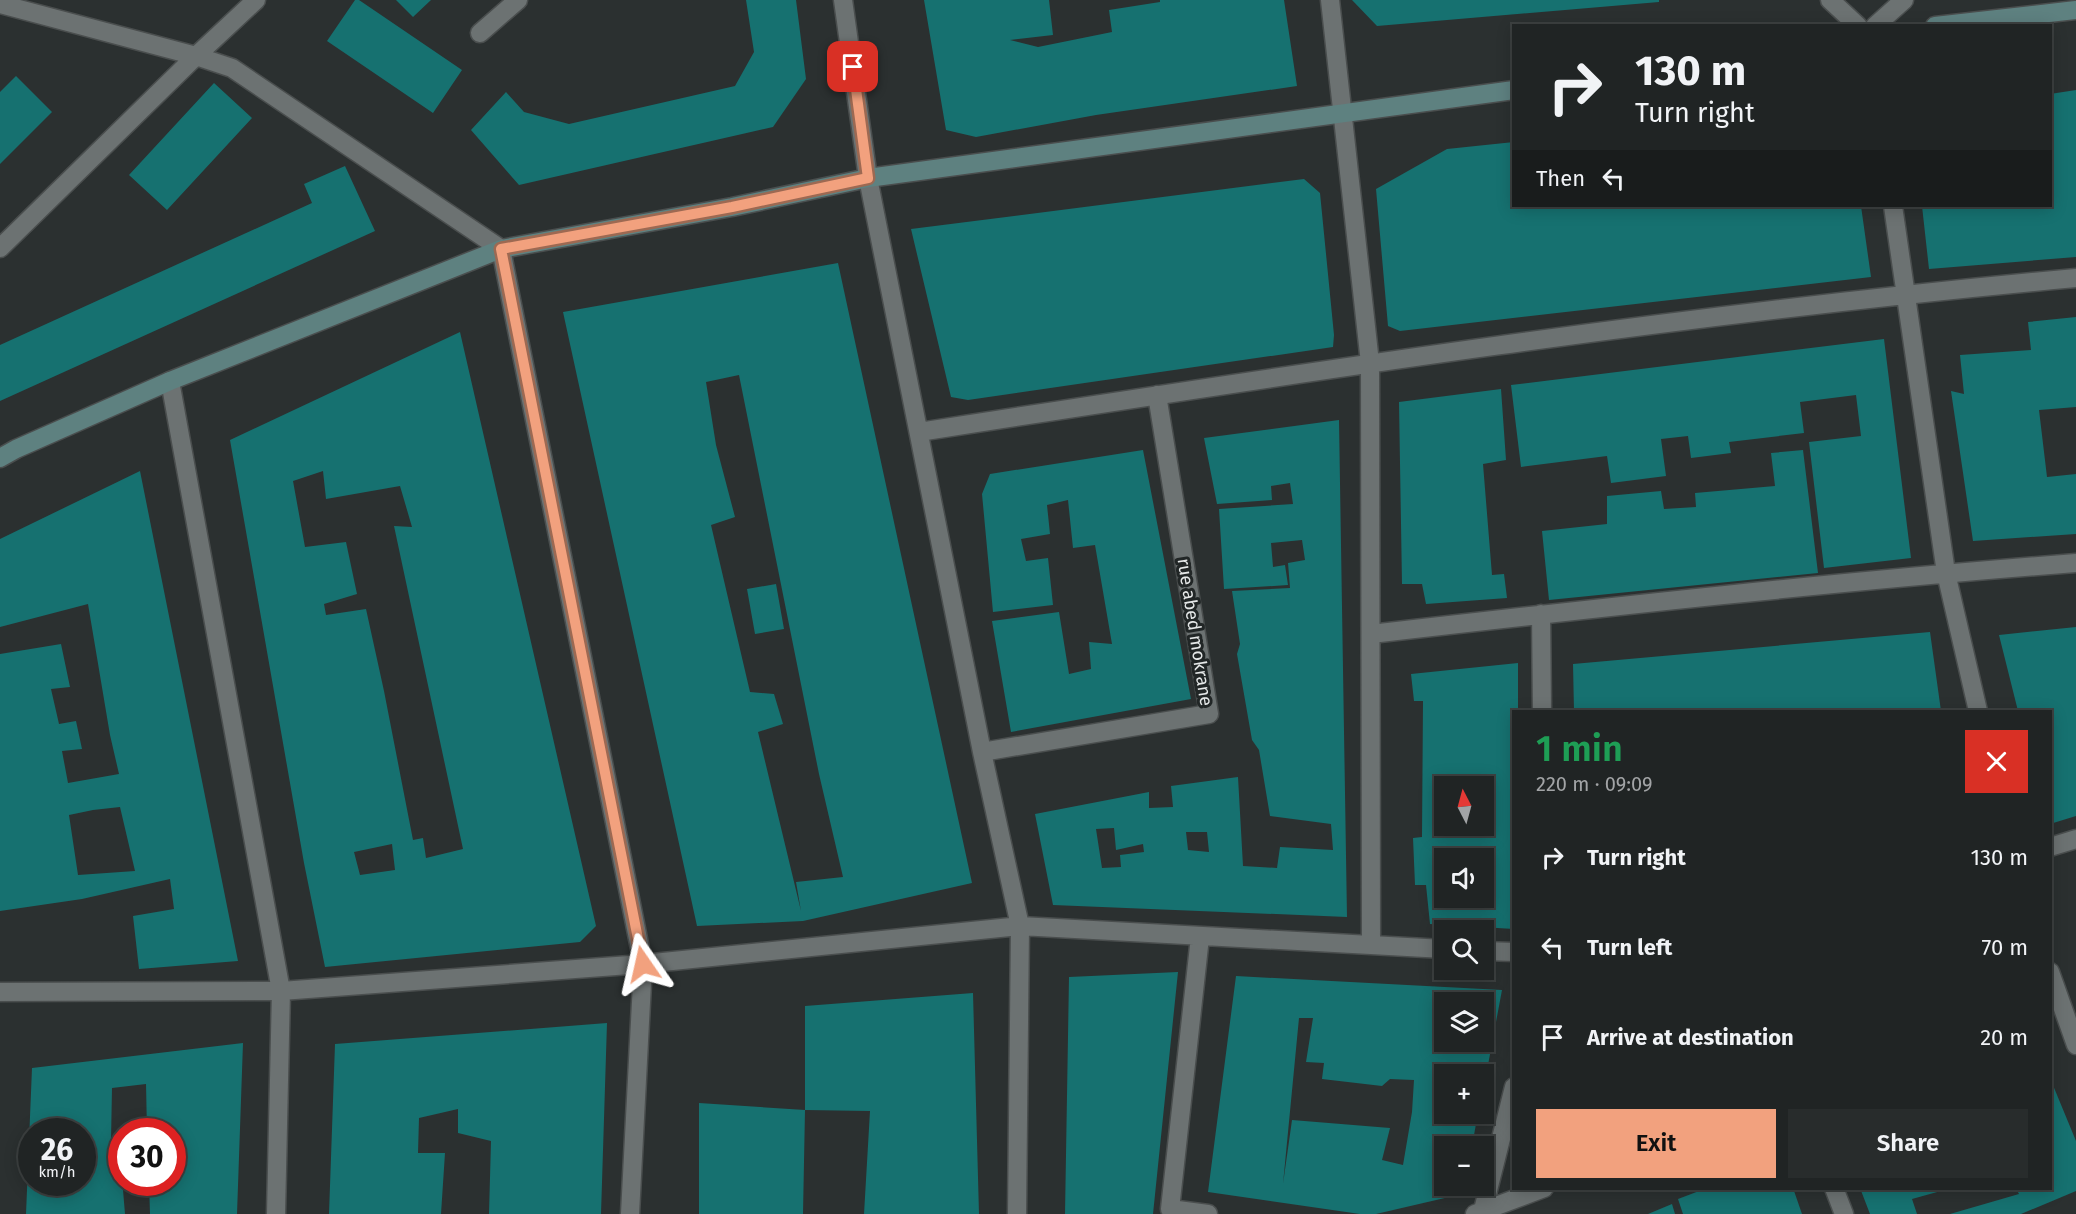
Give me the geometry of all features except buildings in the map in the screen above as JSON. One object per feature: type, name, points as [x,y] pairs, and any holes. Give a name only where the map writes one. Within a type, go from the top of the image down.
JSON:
[{"type":"street","points":[[0,248],[256,0]]},
{"type":"street","points":[[480,33],[518,0]]},
{"type":"street","points":[[843,0],[868,178],[982,752],[1020,926],[1017,1214]]},
{"type":"street","points":[[1330,0],[1370,363],[1371,944]]},
{"type":"street","points":[[1830,0],[1856,24]]},
{"type":"street","points":[[1877,24],[1904,0]]},
{"type":"street","points":[[0,4],[196,56],[232,68],[501,249],[643,964],[630,1214]]},
{"type":"street","points":[[1953,24],[2076,10]]},
{"type":"street","points":[[0,458],[170,381],[501,249],[732,207],[868,178],[1512,90]]},
{"type":"street","points":[[1893,207],[1946,573],[1978,710]]},
{"type":"street","points":[[919,432],[1370,363],[1906,294],[2076,278]]},
{"type":"street","points":[[170,381],[281,991],[276,1214]]},
{"type":"street","name":"rue abed mokrane","points":[[982,752],[1209,714],[1157,395]]},
{"type":"street","points":[[1371,634],[1541,614],[1946,573],[2076,563]]},
{"type":"street","points":[[1541,614],[1542,710]]},
{"type":"street","points":[[2052,846],[2076,839]]},
{"type":"street","points":[[0,992],[281,991],[643,964],[1020,926],[1434,948]]},
{"type":"street","points":[[1200,937],[1170,1209],[1208,1214]]},
{"type":"street","points":[[1494,951],[1512,952]]},
{"type":"street","points":[[2052,978],[2076,1045]]},
{"type":"street","points":[[1480,1213],[1512,1094]]},
{"type":"street","points":[[1480,1213],[1539,1190]]},
{"type":"street","points":[[1835,1190],[1844,1214]]},
{"type":"route","points":[[643,964],[501,249],[732,207],[868,178],[853,67]]}]
